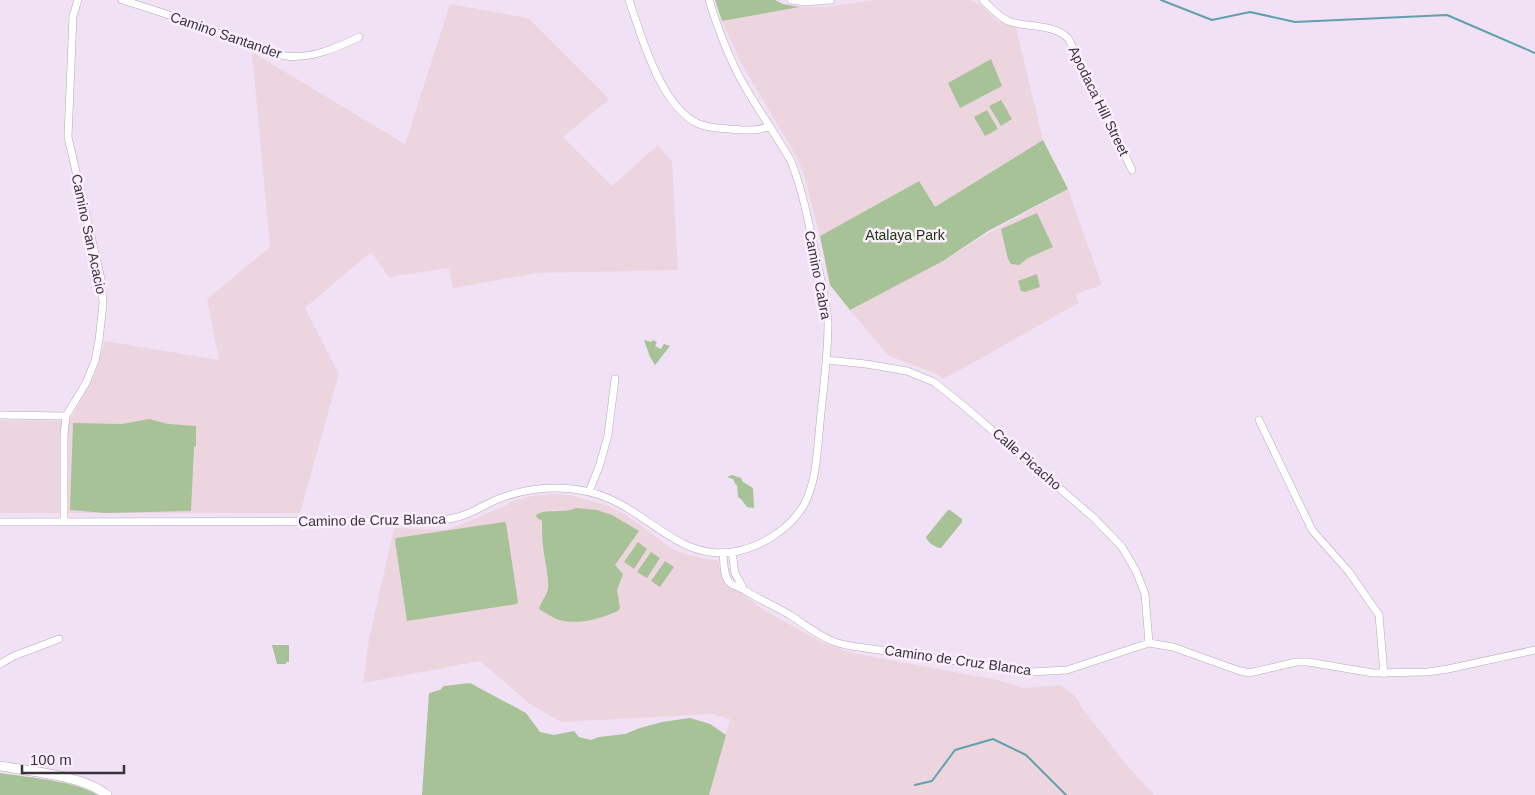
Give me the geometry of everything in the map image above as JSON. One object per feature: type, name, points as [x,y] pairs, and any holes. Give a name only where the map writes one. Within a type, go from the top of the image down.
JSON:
[{"type":"street","name":"Camino San Acacio","points":[[64,521],[64,435],[66,416],[86,383],[95,361],[103,304],[102,279],[68,137],[73,16],[78,0]]},
{"type":"street","name":"Camino Santander","points":[[122,0],[196,24],[272,53],[286,56],[310,55],[345,44],[359,37]]},
{"type":"street","points":[[629,0],[656,73],[670,97],[686,116],[699,124],[714,128],[752,131],[770,126]]},
{"type":"street","name":"Camino Cabra","points":[[709,0],[715,20],[744,85],[791,161],[796,173],[827,314],[828,332],[814,482],[803,505],[782,530],[770,539],[758,544],[727,552]]},
{"type":"street","points":[[791,0],[805,2],[831,0]]},
{"type":"street","name":"Apodaca Hill Street","points":[[983,0],[998,15],[1009,21],[1061,32],[1068,38],[1132,170]]},
{"type":"street","name":"Calle Picacho","points":[[826,360],[907,371],[934,382],[1076,502],[1112,535],[1122,547],[1136,571],[1145,594],[1149,643]]},
{"type":"street","points":[[589,492],[602,458],[608,435],[615,378]]},
{"type":"street","points":[[0,415],[66,416]]},
{"type":"street","points":[[1259,420],[1312,530],[1349,572],[1379,615],[1384,674]]},
{"type":"street","name":"Camino de Cruz Blanca","points":[[0,522],[434,521],[465,515],[498,499],[526,491],[550,488],[572,489],[589,492],[619,503],[682,544],[701,550],[727,552],[726,575],[734,586],[743,588],[762,601],[792,616],[817,634],[845,645],[1031,672],[1067,670],[1149,643],[1173,647],[1244,672],[1256,672],[1296,662],[1308,662],[1384,674],[1428,672],[1535,650]]},
{"type":"street","points":[[0,664],[14,656],[58,639]]},
{"type":"street","points":[[0,766],[79,781],[96,787],[107,795]]},
{"type":"shaded area","points":[[876,0],[969,0],[982,6],[996,21],[1016,28],[1043,140],[934,208],[918,181],[820,236],[803,171],[791,147],[741,63],[722,21],[800,7],[825,7]]},
{"type":"shaded area","points":[[450,4],[528,18],[609,99],[563,137],[612,186],[658,145],[672,162],[678,270],[537,273],[453,288],[449,268],[389,277],[371,252],[305,308],[339,374],[300,513],[0,513],[0,420],[70,421],[96,372],[105,341],[219,360],[207,299],[270,247],[252,52],[405,144]]},
{"type":"shaded area","points":[[1068,189],[1102,285],[1075,294],[1079,303],[956,372],[943,379],[937,374],[889,356],[850,310],[943,261]]},
{"type":"shaded area","points":[[550,494],[570,495],[606,505],[625,514],[671,548],[687,555],[718,561],[722,577],[759,607],[823,643],[852,653],[997,680],[1024,688],[1061,685],[1076,697],[1082,708],[1125,763],[1154,795],[708,795],[730,719],[712,714],[561,722],[530,704],[480,661],[363,683],[369,639],[394,528],[447,530],[508,505],[510,502],[532,496]]},
{"type":"green space","points":[[715,0],[775,0],[783,4],[800,7],[722,21]]},
{"type":"green space","points":[[991,59],[1002,86],[960,108],[948,83]]},
{"type":"green space","points":[[1001,100],[1012,119],[1001,126],[989,106]]},
{"type":"green space","points":[[987,110],[998,129],[985,136],[974,117]]},
{"type":"green space","name":"Atalaya Park","points":[[1043,140],[1068,189],[988,231],[943,261],[850,310],[830,285],[820,236],[919,181],[935,207]]},
{"type":"green space","points":[[1037,213],[1053,247],[1028,258],[1019,265],[1011,264],[1008,259],[1001,229]]},
{"type":"green space","points":[[1037,274],[1040,287],[1025,292],[1021,291],[1018,281]]},
{"type":"green space","points":[[644,340],[657,342],[655,346],[661,349],[664,344],[670,346],[655,365],[650,357]]},
{"type":"green space","points":[[149,419],[168,424],[196,426],[191,511],[105,513],[70,510],[73,423],[122,424]]},
{"type":"green space","points":[[732,475],[741,478],[743,482],[753,488],[754,508],[747,507],[738,497],[737,485],[733,479],[727,477]]},
{"type":"green space","points":[[576,508],[597,510],[612,515],[639,531],[615,565],[623,574],[617,590],[620,608],[618,611],[596,619],[572,622],[556,619],[539,609],[547,591],[548,583],[542,521],[536,515]]},
{"type":"green space","points":[[948,510],[962,519],[962,522],[939,548],[930,543],[926,537]]},
{"type":"green space","points":[[506,523],[517,604],[407,621],[396,538]]},
{"type":"green space","points":[[638,542],[647,549],[634,569],[624,562]]},
{"type":"green space","points":[[651,552],[660,558],[647,578],[637,572]]},
{"type":"green space","points":[[665,561],[674,567],[660,587],[651,581]]},
{"type":"green space","points":[[272,645],[289,645],[289,662],[277,664]]},
{"type":"green space","points":[[470,683],[526,713],[540,732],[554,735],[574,731],[579,737],[591,740],[599,737],[625,734],[662,722],[690,718],[710,724],[726,735],[709,795],[422,795],[429,693],[440,690],[444,686]]},
{"type":"green space","points":[[0,773],[63,783],[98,795],[0,795]]},
{"type":"waterway","points":[[1161,0],[1212,20],[1250,12],[1295,22],[1447,15],[1535,53]]},
{"type":"waterway","points":[[915,785],[932,781],[955,750],[993,739],[1026,755],[1066,795]]}]
